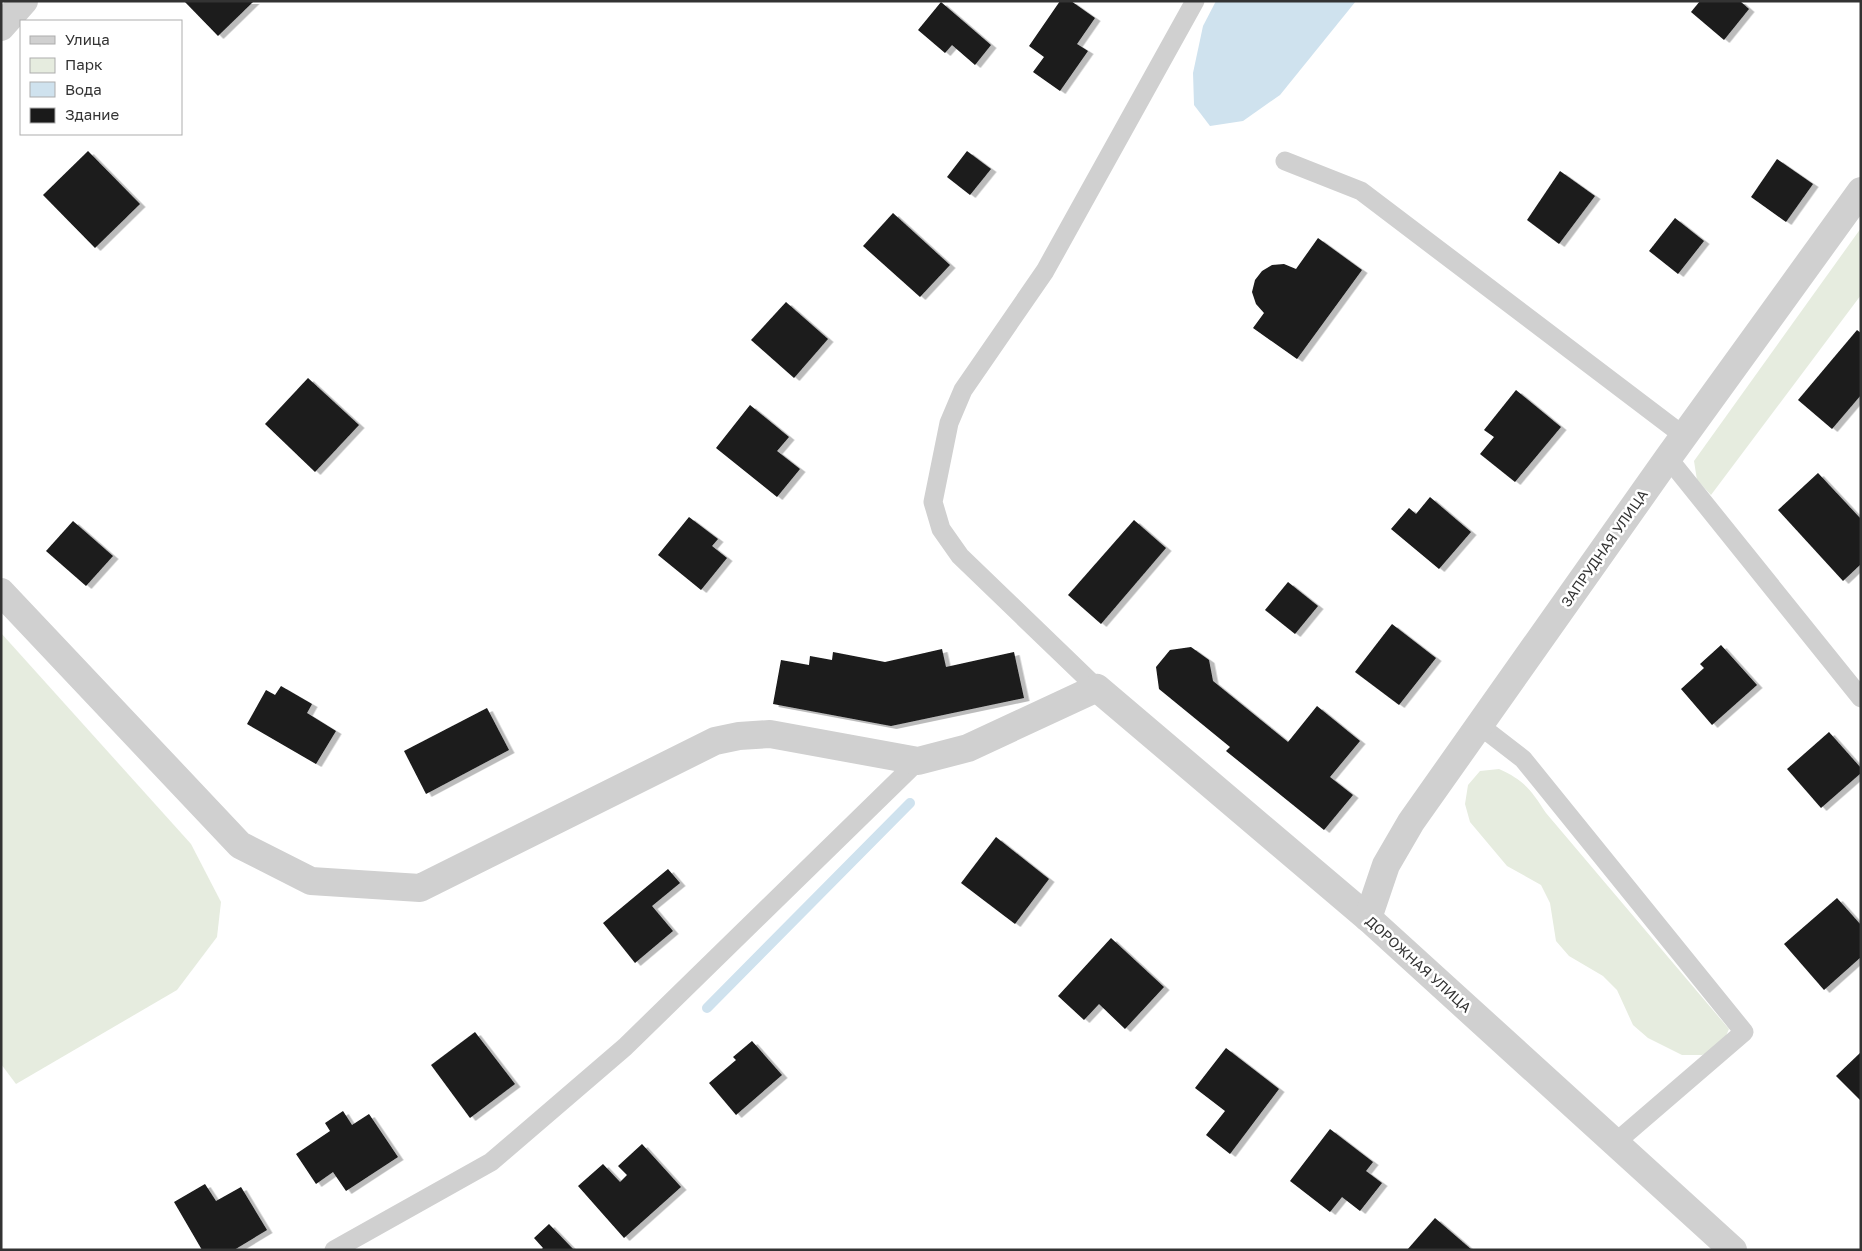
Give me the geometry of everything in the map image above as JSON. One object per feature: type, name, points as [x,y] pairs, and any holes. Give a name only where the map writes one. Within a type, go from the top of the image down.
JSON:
[{"type":"street","points":[[1,27],[24,1]]},
{"type":"street","name":"ЗАПРУДНАЯ УЛИЦА","points":[[1368,918],[1386,865],[1411,822],[1668,458],[1861,191]]},
{"type":"street","points":[[1,592],[240,845],[311,881],[420,888],[715,741],[739,736],[770,734],[918,761],[968,748],[1097,688]]},
{"type":"street","name":"ДОРОЖНАЯ УЛИЦА","points":[[1097,688],[1368,918],[1733,1250]]},
{"type":"lane","points":[[1097,688],[960,556],[941,529],[933,502],[949,423],[962,390],[1044,271],[1195,1]]},
{"type":"lane","points":[[1285,161],[1361,192],[1684,436]]},
{"type":"lane","points":[[1668,458],[1861,698]]},
{"type":"lane","points":[[1479,725],[1523,759],[1744,1032],[1615,1143]]},
{"type":"lane","points":[[334,1250],[491,1162],[624,1047],[918,761]]},
{"type":"green space","points":[[1861,228],[1861,295],[1711,495],[1697,480],[1694,461]]},
{"type":"green space","points":[[1,633],[191,844],[221,902],[217,937],[177,990],[16,1084],[1,1064]]},
{"type":"green space","points":[[1499,769],[1515,777],[1532,792],[1546,813],[1729,1029],[1721,1047],[1702,1055],[1682,1055],[1648,1038],[1633,1025],[1617,990],[1603,976],[1569,956],[1556,941],[1550,903],[1541,885],[1507,866],[1470,822],[1465,804],[1468,785],[1480,771]]},
{"type":"water","points":[[1216,1],[1356,1],[1280,95],[1243,121],[1210,126],[1194,105],[1193,73],[1203,26]]},
{"type":"building","points":[[184,1],[254,1],[218,36]]},
{"type":"building","points":[[1060,1],[1071,1],[1095,18],[1077,44],[1088,51],[1060,91],[1033,72],[1044,57],[1029,46]]},
{"type":"building","points":[[1700,1],[1740,1],[1749,9],[1724,40],[1691,12]]},
{"type":"building","points":[[941,2],[991,45],[975,65],[952,45],[945,53],[918,30]]},
{"type":"building","points":[[88,151],[140,204],[95,248],[43,195]]},
{"type":"building","points":[[967,151],[991,169],[970,195],[947,177]]},
{"type":"building","points":[[1777,159],[1813,184],[1786,222],[1751,197]]},
{"type":"building","points":[[1560,171],[1595,196],[1559,244],[1527,220]]},
{"type":"building","points":[[893,213],[950,265],[920,297],[863,246]]},
{"type":"building","points":[[1675,218],[1704,241],[1678,274],[1649,251]]},
{"type":"building","points":[[1318,238],[1362,270],[1297,359],[1253,328],[1264,313],[1256,304],[1252,292],[1255,280],[1262,271],[1272,265],[1284,264],[1296,269]]},
{"type":"building","points":[[786,302],[828,339],[794,378],[751,340]]},
{"type":"building","points":[[1857,330],[1861,333],[1861,395],[1832,429],[1798,400]]},
{"type":"building","points":[[308,378],[359,425],[315,472],[265,424]]},
{"type":"building","points":[[1516,390],[1561,427],[1515,482],[1480,454],[1494,437],[1484,430]]},
{"type":"building","points":[[750,405],[789,437],[777,451],[800,469],[777,497],[716,448]]},
{"type":"building","points":[[1818,473],[1861,519],[1861,564],[1843,581],[1778,510]]},
{"type":"building","points":[[1430,497],[1471,532],[1439,569],[1391,529],[1409,508],[1416,514]]},
{"type":"building","points":[[689,517],[718,539],[712,546],[727,558],[701,590],[658,555]]},
{"type":"building","points":[[1134,520],[1166,548],[1101,624],[1068,595]]},
{"type":"building","points":[[73,521],[113,556],[86,586],[46,551]]},
{"type":"building","points":[[1288,582],[1318,606],[1295,634],[1265,610]]},
{"type":"building","points":[[1392,624],[1436,658],[1399,705],[1355,672]]},
{"type":"building","points":[[1721,645],[1757,685],[1712,725],[1681,689],[1704,668],[1700,664]]},
{"type":"building","points":[[1191,647],[1209,660],[1213,681],[1288,742],[1317,706],[1360,741],[1330,777],[1353,795],[1324,830],[1226,751],[1230,747],[1159,689],[1156,667],[1170,650]]},
{"type":"building","points":[[942,649],[946,667],[1014,652],[1024,698],[891,726],[773,704],[781,660],[809,665],[810,656],[832,660],[833,652],[885,662]]},
{"type":"building","points":[[281,686],[312,704],[307,713],[336,731],[316,764],[247,724],[266,690],[275,695]]},
{"type":"building","points":[[487,708],[509,750],[426,794],[404,751]]},
{"type":"building","points":[[1829,732],[1861,768],[1861,773],[1821,808],[1787,769]]},
{"type":"building","points":[[996,837],[1049,879],[1015,924],[961,883]]},
{"type":"building","points":[[668,869],[680,883],[652,906],[673,931],[635,963],[603,923]]},
{"type":"building","points":[[1837,898],[1861,925],[1861,957],[1824,990],[1784,944]]},
{"type":"building","points":[[1111,938],[1164,987],[1125,1029],[1099,1004],[1084,1020],[1058,996]]},
{"type":"building","points":[[475,1032],[515,1084],[470,1118],[431,1065]]},
{"type":"building","points":[[752,1041],[782,1075],[736,1115],[709,1083],[736,1060],[733,1057]]},
{"type":"building","points":[[1226,1048],[1279,1089],[1230,1154],[1206,1135],[1225,1111],[1195,1088]]},
{"type":"building","points":[[1861,1052],[1861,1101],[1836,1076]]},
{"type":"building","points":[[343,1111],[352,1125],[369,1114],[398,1157],[346,1191],[333,1172],[316,1184],[296,1154],[330,1131],[325,1123]]},
{"type":"building","points":[[1330,1129],[1373,1162],[1366,1171],[1382,1183],[1360,1211],[1342,1197],[1330,1212],[1290,1181]]},
{"type":"building","points":[[642,1144],[681,1187],[624,1238],[578,1186],[603,1164],[620,1182],[627,1175],[618,1166]]},
{"type":"building","points":[[205,1184],[216,1201],[241,1187],[267,1230],[234,1250],[202,1250],[174,1202]]},
{"type":"building","points":[[1435,1218],[1472,1250],[1407,1250]]},
{"type":"building","points":[[549,1224],[574,1250],[541,1250],[543,1248],[534,1238]]},
{"type":"waterway","points":[[707,1008],[910,803]]}]
